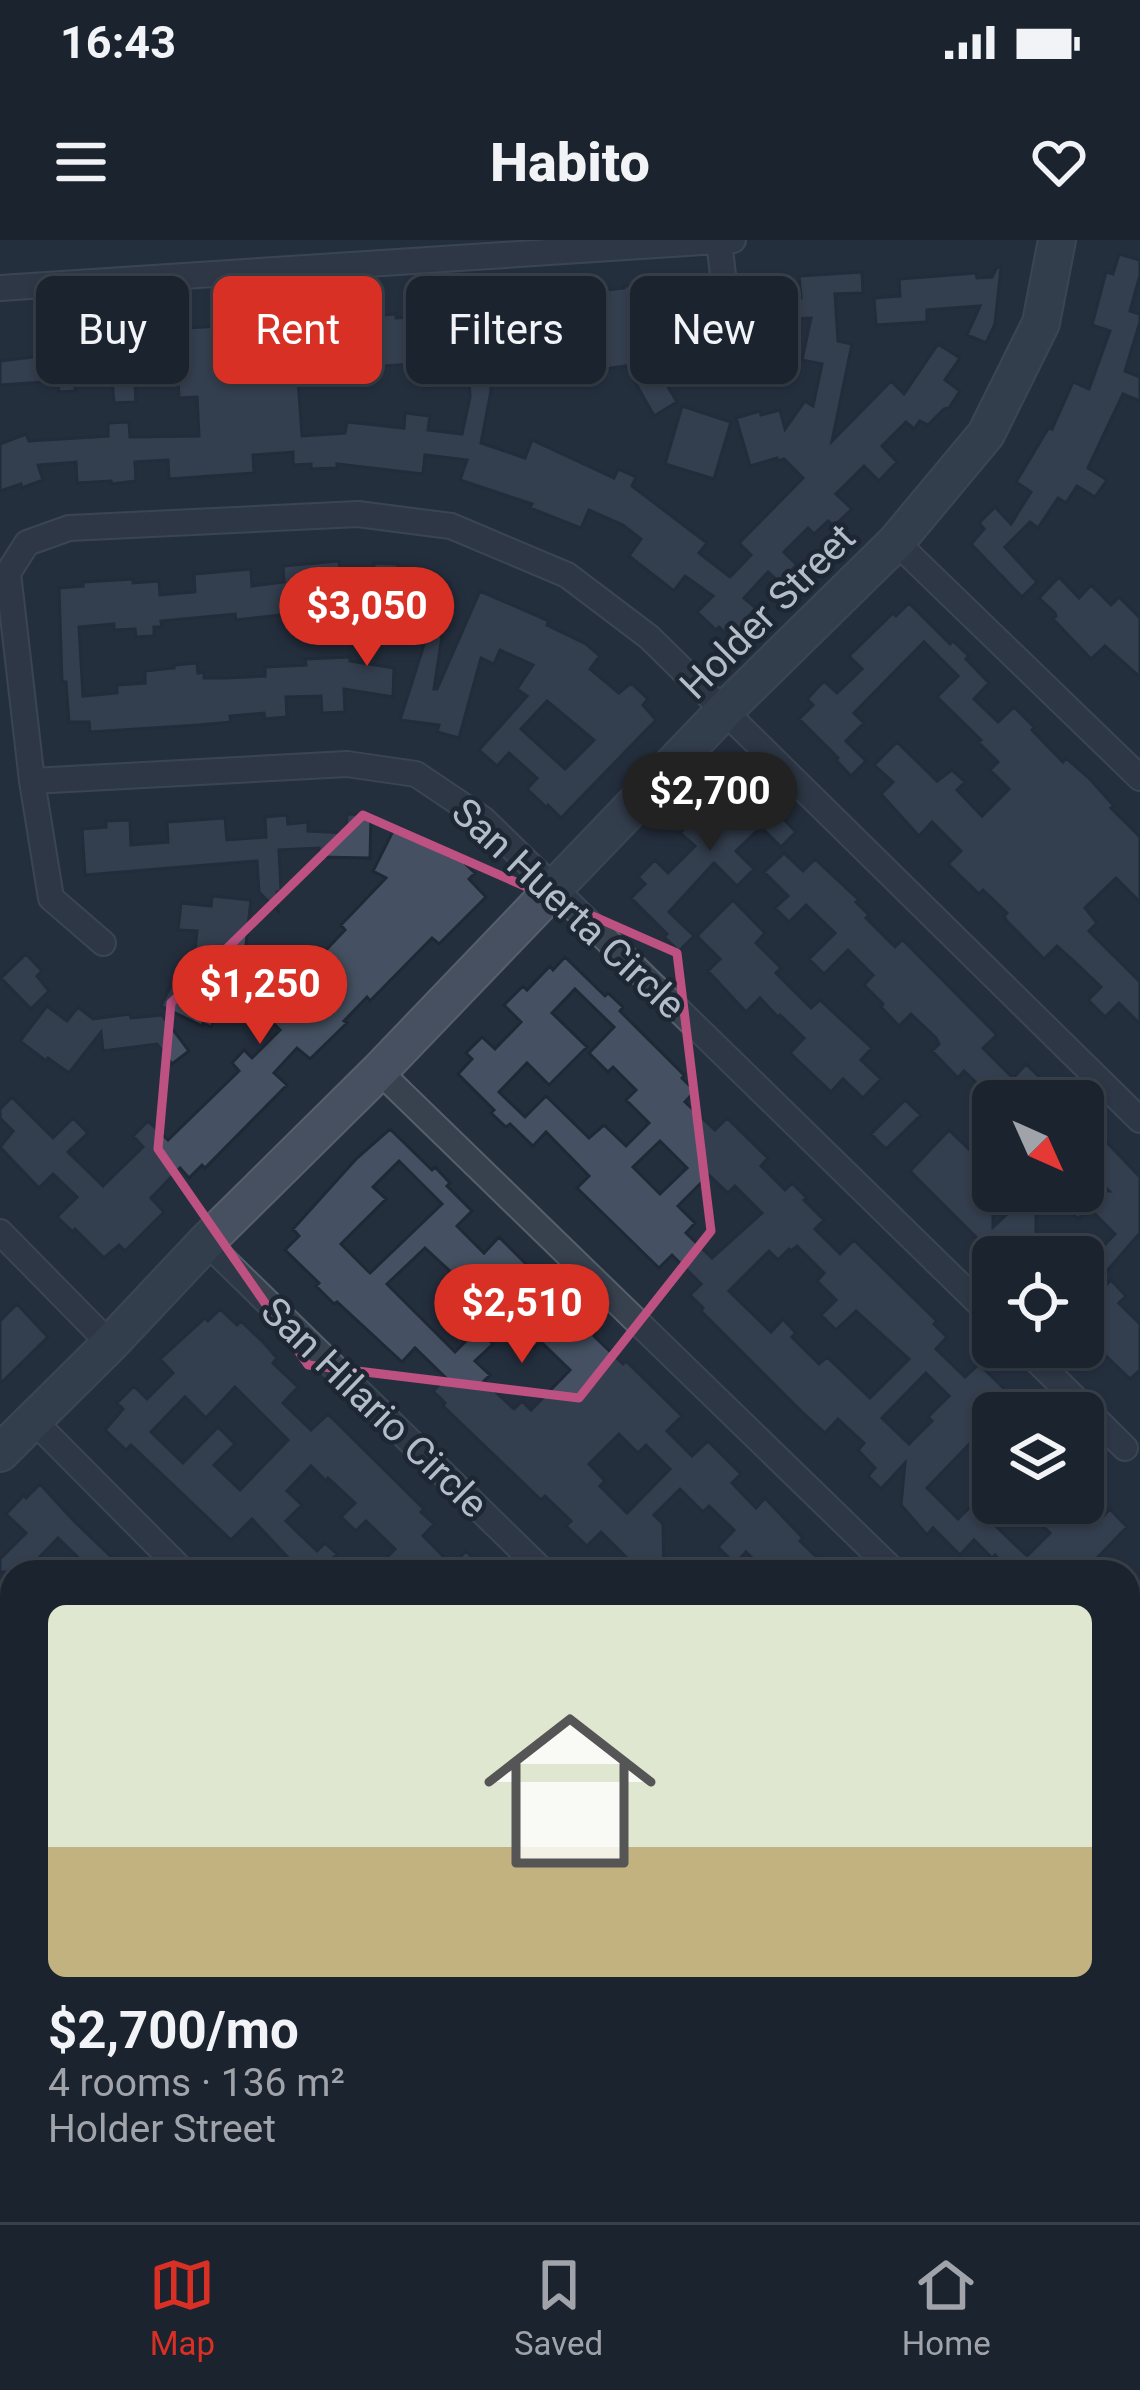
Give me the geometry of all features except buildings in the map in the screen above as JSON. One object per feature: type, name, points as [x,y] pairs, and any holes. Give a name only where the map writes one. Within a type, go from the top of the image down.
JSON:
[{"type":"street","points":[[0,288],[454,248],[733,240]]},
{"type":"street","name":"Holder Street","points":[[0,1453],[379,1071],[725,710],[896,542],[986,434],[1042,323],[1057,240]]},
{"type":"street","points":[[719,241],[723,276]]},
{"type":"street","points":[[104,943],[51,898],[8,573],[27,543],[69,528],[358,514],[451,526],[567,575],[649,637],[1140,1120]]},
{"type":"street","points":[[896,542],[1140,778]]},
{"type":"street","name":"San Huerta Circle","points":[[32,781],[346,764],[416,774],[484,819],[972,1296]]},
{"type":"street","points":[[379,1071],[883,1560]]},
{"type":"street","points":[[0,1232],[110,1344]]},
{"type":"street","name":"San Hilario Circle","points":[[206,1242],[532,1560]]},
{"type":"street","points":[[1044,1368],[1125,1448]]},
{"type":"street","points":[[33,1420],[172,1560]]},
{"type":"highlighted area","points":[[363,815],[677,953],[711,1231],[579,1398],[308,1365],[158,1149],[171,1003]]}]
